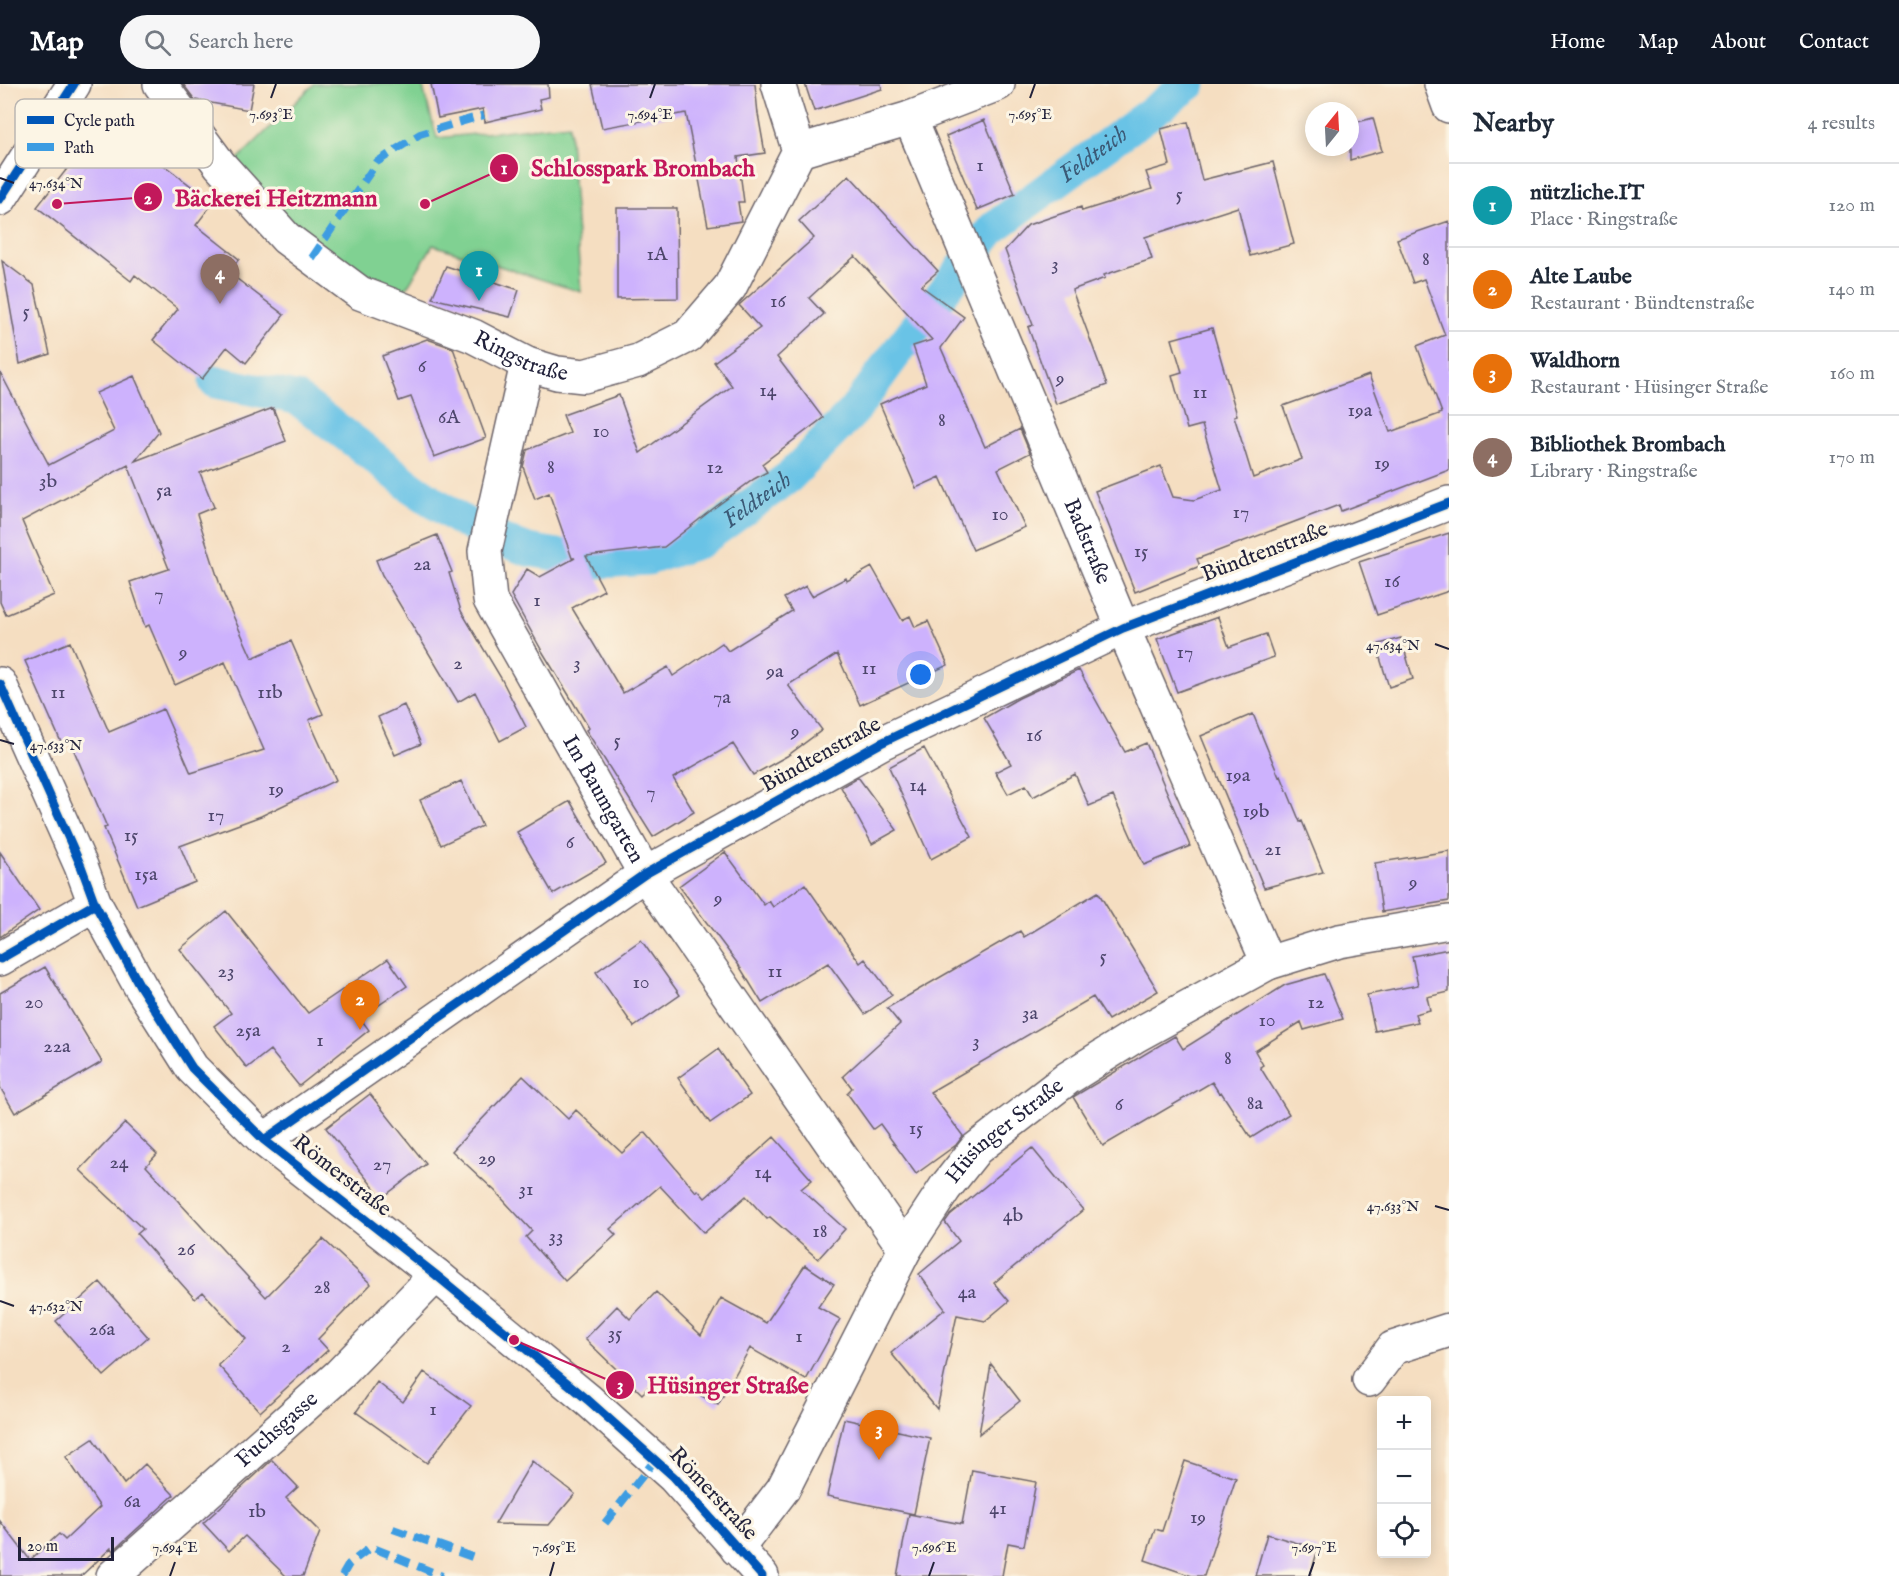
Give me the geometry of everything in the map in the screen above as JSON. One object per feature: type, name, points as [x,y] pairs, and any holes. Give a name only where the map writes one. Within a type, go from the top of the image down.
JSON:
[{"type":"street","points":[[64,99],[74,84]]},
{"type":"street","name":"Ringstraße","points":[[160,84],[171,99]]},
{"type":"street","points":[[778,84],[799,151],[910,118],[998,84]]},
{"type":"street","points":[[1441,84],[1449,106]]},
{"type":"street","name":"Badstraße","points":[[910,118],[1123,628],[1268,963]]},
{"type":"street","name":"Ringstraße","points":[[213,156],[286,238],[360,293],[473,336],[527,364],[557,373],[584,376],[638,361],[688,336],[730,287],[799,151]]},
{"type":"street","points":[[0,199],[20,168]]},
{"type":"street","name":"Im Baumgarten","points":[[527,364],[489,534],[486,573],[490,600],[645,874],[905,1249]]},
{"type":"street","name":"Bündtenstraße","points":[[264,1140],[645,874],[881,743],[1123,628],[1449,503]]},
{"type":"street","name":"Römerstraße","points":[[0,684],[81,866],[95,904],[140,986],[192,1068],[264,1140],[436,1275],[588,1400],[668,1472],[762,1576]]},
{"type":"street","points":[[0,959],[95,904]]},
{"type":"street","name":"Hüsinger Straße","points":[[737,1549],[783,1489],[905,1249],[945,1188],[976,1149],[1068,1078],[1135,1036],[1268,963],[1339,940],[1449,922]]},
{"type":"street","name":"Fuchsgasse","points":[[113,1576],[339,1375],[436,1275]]},
{"type":"street","points":[[1369,1380],[1393,1348],[1449,1330]]},
{"type":"green space","points":[[314,84],[422,84],[437,138],[569,124],[581,292],[433,245],[399,300],[324,256],[235,162]]},
{"type":"building","points":[[183,84],[254,84],[249,110],[213,103],[213,99],[194,99]]},
{"type":"building","points":[[431,84],[548,84],[549,97],[539,99],[541,109],[485,122],[483,109],[438,118]]},
{"type":"building","points":[[592,84],[755,84],[765,153],[738,157],[744,202],[738,202],[741,221],[708,226],[686,113],[602,128]]},
{"type":"building","points":[[805,84],[881,84],[882,89],[814,111]]},
{"type":"building","points":[[1373,118],[1382,151],[1350,160],[1350,156],[1359,156],[1359,122]]},
{"type":"building","points":[[984,120],[1015,194],[977,210],[946,136]]},
{"type":"building","points":[[1188,122],[1202,180],[1273,162],[1294,244],[1250,256],[1238,207],[1145,237],[1152,259],[1104,275],[1105,278],[1072,290],[1107,385],[1056,404],[1028,327],[1033,325],[1005,250],[1028,225],[1081,207],[1082,211],[1152,189],[1146,172],[1170,165],[1161,129]]},
{"type":"building","points":[[68,168],[168,168],[213,203],[196,225],[239,259],[228,272],[284,315],[246,363],[227,347],[202,379],[153,340],[178,309],[135,275],[131,281],[37,207]]},
{"type":"building","points":[[849,175],[938,271],[921,286],[964,317],[941,348],[985,447],[1020,429],[1030,453],[998,469],[1025,527],[973,550],[940,477],[916,488],[880,404],[926,384],[913,346],[932,340],[855,256],[809,298],[824,314],[777,357],[823,418],[762,464],[767,472],[714,508],[664,547],[586,556],[604,590],[572,608],[623,693],[668,667],[673,676],[722,643],[728,651],[792,611],[784,598],[806,586],[812,596],[872,567],[902,620],[910,616],[915,627],[928,621],[948,665],[860,705],[837,654],[788,685],[822,730],[787,756],[753,775],[733,744],[673,778],[694,812],[653,837],[586,730],[589,728],[511,595],[527,569],[540,577],[575,558],[572,558],[549,493],[535,499],[523,467],[527,450],[570,433],[563,415],[619,395],[640,453],[732,386],[714,362],[760,328],[739,305],[814,238],[799,221]]},
{"type":"building","points":[[617,208],[677,208],[678,298],[617,299]]},
{"type":"building","points":[[1449,221],[1449,470],[1341,511],[1339,505],[1197,559],[1200,566],[1135,592],[1095,491],[1161,466],[1173,497],[1194,500],[1222,490],[1202,425],[1187,429],[1172,375],[1182,372],[1172,339],[1212,328],[1237,415],[1234,416],[1253,478],[1302,459],[1283,406],[1369,375],[1390,432],[1442,413],[1417,346],[1445,335],[1424,279],[1413,283],[1397,239]]},
{"type":"building","points":[[2,261],[34,285],[50,354],[20,364]]},
{"type":"building","points":[[446,266],[519,290],[510,317],[432,298]]},
{"type":"building","points":[[427,339],[453,348],[486,438],[434,457],[411,397],[399,401],[382,356]]},
{"type":"building","points":[[0,372],[49,465],[114,431],[96,393],[134,376],[159,432],[135,461],[273,408],[286,441],[200,473],[214,507],[197,514],[222,591],[252,658],[291,641],[323,714],[309,720],[336,780],[261,816],[180,846],[195,882],[137,906],[104,828],[107,827],[69,739],[61,742],[25,661],[70,642],[109,732],[163,709],[191,773],[264,750],[225,662],[175,685],[149,625],[145,627],[130,582],[169,569],[128,465],[22,521],[54,595],[6,615],[0,602]]},
{"type":"building","points":[[1449,533],[1449,591],[1377,615],[1359,562]]},
{"type":"building","points":[[437,535],[452,572],[449,573],[461,611],[501,678],[526,727],[500,741],[475,692],[458,702],[382,575],[376,560]]},
{"type":"building","points":[[1218,617],[1229,647],[1266,634],[1274,657],[1177,692],[1157,639]]},
{"type":"building","points":[[1401,638],[1413,679],[1389,687],[1376,645]]},
{"type":"building","points":[[1079,670],[1125,752],[1146,743],[1190,846],[1144,865],[1113,796],[1089,806],[1075,774],[1033,797],[1026,785],[1008,794],[995,772],[1011,764],[984,718],[1019,698]]},
{"type":"building","points":[[404,705],[421,744],[395,755],[378,717]]},
{"type":"building","points":[[1253,714],[1323,872],[1264,888],[1201,736]]},
{"type":"building","points":[[924,748],[972,837],[931,859],[889,767]]},
{"type":"building","points":[[858,777],[897,830],[872,844],[841,787]]},
{"type":"building","points":[[461,781],[482,826],[441,845],[420,800]]},
{"type":"building","points":[[570,801],[606,863],[553,894],[517,832]]},
{"type":"building","points":[[1449,851],[1449,901],[1382,912],[1375,863]]},
{"type":"building","points":[[0,852],[39,910],[0,937]]},
{"type":"building","points":[[725,852],[764,905],[769,901],[773,907],[805,884],[860,963],[865,959],[892,995],[865,1014],[828,963],[762,1003],[738,964],[679,886]]},
{"type":"building","points":[[1098,892],[1158,991],[1108,1020],[1093,997],[930,1092],[963,1136],[956,1145],[916,1174],[880,1124],[873,1129],[847,1093],[852,1088],[843,1076],[900,1024],[887,1008],[1020,931],[1024,937]]},
{"type":"building","points":[[226,911],[308,1013],[388,959],[407,986],[360,1018],[369,1030],[299,1086],[270,1050],[247,1068],[214,1026],[231,1013],[180,949]]},
{"type":"building","points":[[641,940],[680,995],[634,1027],[596,972]]},
{"type":"building","points":[[1449,949],[1449,992],[1427,997],[1430,1010],[1415,1014],[1418,1022],[1375,1031],[1367,995],[1418,985],[1412,956]]},
{"type":"building","points":[[45,967],[102,1062],[15,1113],[0,1087],[0,993]]},
{"type":"building","points":[[1324,974],[1343,1019],[1304,1030],[1301,1022],[1255,1051],[1263,1065],[1260,1067],[1289,1114],[1251,1138],[1212,1082],[1103,1146],[1073,1097],[1175,1036],[1183,1049],[1285,985]]},
{"type":"building","points":[[718,1049],[750,1095],[710,1123],[678,1078]]},
{"type":"building","points":[[523,1076],[568,1119],[576,1110],[622,1153],[645,1132],[696,1192],[698,1190],[705,1198],[774,1137],[812,1180],[801,1189],[845,1229],[818,1259],[770,1217],[767,1219],[746,1196],[704,1233],[660,1186],[610,1229],[616,1235],[565,1281],[526,1237],[532,1231],[495,1191],[452,1151]]},
{"type":"building","points":[[370,1094],[426,1164],[382,1198],[326,1128]]},
{"type":"building","points":[[125,1123],[157,1154],[146,1166],[266,1297],[323,1239],[371,1284],[318,1339],[328,1350],[260,1412],[218,1365],[246,1339],[203,1292],[195,1299],[137,1234],[143,1229],[80,1170]]},
{"type":"building","points":[[1032,1148],[1083,1210],[994,1283],[1009,1301],[985,1321],[957,1315],[937,1409],[891,1353],[945,1309],[919,1274],[959,1241],[945,1222],[950,1215]]},
{"type":"building","points":[[805,1265],[834,1284],[818,1307],[840,1319],[806,1380],[750,1348],[718,1405],[662,1374],[642,1394],[585,1339],[617,1306],[630,1319],[656,1292],[701,1335],[721,1298],[766,1323]]},
{"type":"building","points":[[100,1282],[148,1337],[104,1376],[56,1321]]},
{"type":"building","points":[[991,1364],[1020,1401],[979,1434]]},
{"type":"building","points":[[424,1372],[471,1406],[427,1463],[356,1412],[377,1382],[403,1402]]},
{"type":"building","points":[[844,1419],[930,1438],[914,1514],[827,1496]]},
{"type":"building","points":[[93,1439],[124,1484],[145,1464],[174,1495],[113,1551],[111,1548],[81,1576],[0,1576],[0,1521],[30,1560],[59,1534],[65,1540],[100,1507],[66,1457]]},
{"type":"building","points":[[272,1460],[298,1487],[286,1498],[320,1532],[303,1576],[286,1576],[245,1536],[229,1551],[203,1523]]},
{"type":"building","points":[[532,1461],[575,1494],[549,1525],[495,1524]]},
{"type":"building","points":[[1185,1461],[1236,1478],[1204,1576],[1192,1576],[1145,1560],[1155,1529],[1162,1531]]},
{"type":"building","points":[[972,1470],[1036,1482],[1024,1546],[1008,1543],[1002,1576],[897,1576],[909,1514],[962,1524]]},
{"type":"building","points":[[1267,1534],[1318,1549],[1310,1576],[1255,1576]]},
{"type":"waterway","name":"Feldteich","points":[[215,382],[296,398],[410,486],[462,521],[494,537],[528,550],[600,562],[648,559],[699,542],[789,477],[853,412],[993,228],[1190,84]]},
{"type":"marked path","points":[[312,258],[377,162],[420,134],[484,115]]},
{"type":"marked path","points":[[605,1523],[655,1460]]},
{"type":"marked path","points":[[393,1529],[472,1557]]},
{"type":"marked path","points":[[342,1576],[349,1564],[371,1547],[442,1576]]},
{"type":"cycle path","points":[[64,99],[74,84]]},
{"type":"cycle path","points":[[0,199],[20,168]]},
{"type":"cycle path","points":[[264,1140],[645,874],[881,743],[1123,628],[1449,503]]},
{"type":"cycle path","points":[[0,684],[81,866],[95,904],[140,986],[192,1068],[264,1140],[436,1275],[588,1400],[674,1477],[762,1576]]},
{"type":"cycle path","points":[[0,959],[95,904]]},
{"type":"place","name":"Bäckerei Heitzmann","points":[[57,204]]},
{"type":"place","name":"Schlosspark Brombach","points":[[425,204]]},
{"type":"place","name":"nützliche.IT","points":[[479,301]]},
{"type":"place","name":"Bibliothek Brombach","points":[[220,304]]},
{"type":"place","name":"Alte Laube","points":[[360,1030]]},
{"type":"place","name":"Hüsinger Straße","points":[[514,1340]]},
{"type":"place","name":"Waldhorn","points":[[879,1460]]}]
